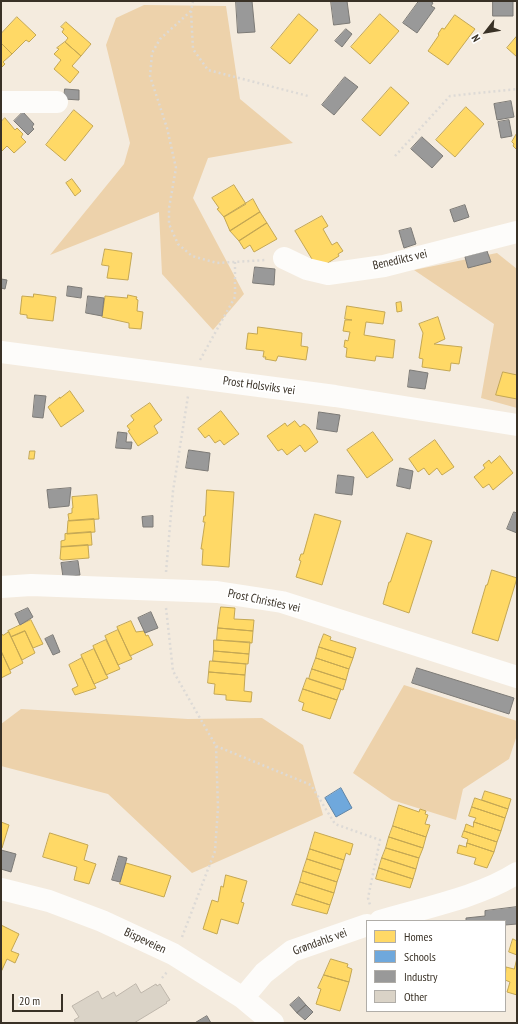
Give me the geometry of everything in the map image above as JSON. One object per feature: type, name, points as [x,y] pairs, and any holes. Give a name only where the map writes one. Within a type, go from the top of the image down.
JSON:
[{"type":"street","points":[[1,102],[57,102]]},
{"type":"street","name":"Benedikts vei","points":[[284,258],[307,269],[328,274],[384,266],[517,232]]},
{"type":"street","name":"Prost Holsviks vei","points":[[1,352],[335,396],[517,425]]},
{"type":"street","name":"Prost Christies vei","points":[[1,587],[31,585],[217,592],[282,602],[517,677]]},
{"type":"street","name":"Grøndahls vei","points":[[373,918],[460,898],[505,881],[517,873]]},
{"type":"street","name":"Bispeveien","points":[[1,889],[49,901],[102,921],[173,954],[243,998],[273,1023]]},
{"type":"street","name":"Grøndahls vei","points":[[243,998],[264,973],[292,951],[366,921]]},
{"type":"path","points":[[193,1],[191,11],[193,49],[208,70],[308,96]]},
{"type":"path","points":[[191,11],[160,40],[152,52],[150,76],[167,128],[176,168],[169,208],[169,224],[178,244],[192,256],[216,263],[284,258]]},
{"type":"path","points":[[395,156],[450,96],[517,89]]},
{"type":"path","points":[[180,940],[215,851],[218,808],[216,746],[173,671],[165,590],[173,491],[191,377],[235,297],[235,262]]},
{"type":"path","points":[[216,746],[311,786],[335,824],[380,840],[368,898],[373,918]]},
{"type":"shaded area","points":[[144,5],[226,6],[240,99],[293,143],[208,158],[193,198],[244,294],[213,330],[162,274],[159,212],[50,255],[124,164],[130,143],[106,45],[116,18]]},
{"type":"shaded area","points":[[497,253],[517,269],[517,408],[481,398],[494,324],[414,270]]},
{"type":"shaded area","points":[[404,685],[517,721],[517,735],[509,759],[463,789],[456,820],[392,800],[353,773]]},
{"type":"shaded area","points":[[21,709],[188,719],[262,718],[303,745],[323,815],[192,873],[108,794],[1,766],[1,724]]},
{"type":"building: Homes","points":[[299,14],[318,30],[290,64],[271,48]]},
{"type":"building: Homes","points":[[380,14],[399,31],[370,64],[351,47]]},
{"type":"building: Homes","points":[[455,15],[475,29],[448,65],[428,51],[442,28],[444,29]]},
{"type":"building: Homes","points":[[17,17],[36,35],[29,42],[26,40],[12,54],[1,43],[1,34]]},
{"type":"building: Homes","points":[[66,22],[91,44],[81,56],[65,42],[68,38],[62,32],[64,29],[61,27]]},
{"type":"building: Homes","points":[[517,36],[517,57],[507,48]]},
{"type":"building: Homes","points":[[65,42],[81,56],[72,66],[79,72],[70,83],[54,69],[61,60],[54,54],[59,49],[57,48]]},
{"type":"building: Homes","points":[[1,43],[12,54],[3,62],[5,64],[1,68]]},
{"type":"building: Homes","points":[[391,87],[409,103],[380,136],[362,120]]},
{"type":"building: Homes","points":[[466,107],[484,124],[455,157],[436,140]]},
{"type":"building: Homes","points":[[74,110],[93,126],[65,161],[46,145]]},
{"type":"building: Homes","points":[[5,118],[15,130],[17,128],[23,134],[21,137],[26,142],[14,153],[7,146],[1,152],[1,122]]},
{"type":"building: Homes","points":[[517,133],[517,150],[513,146],[514,144],[512,142]]},
{"type":"building: Homes","points":[[72,179],[81,191],[75,196],[66,183]]},
{"type":"building: Homes","points":[[234,185],[246,204],[224,217],[217,209],[219,208],[212,198]]},
{"type":"building: Homes","points":[[253,199],[260,212],[230,231],[224,217]]},
{"type":"building: Homes","points":[[260,212],[267,223],[239,241],[230,231]]},
{"type":"building: Homes","points":[[322,216],[328,226],[323,229],[332,245],[337,242],[343,251],[338,254],[339,256],[318,269],[295,231]]},
{"type":"building: Homes","points":[[267,223],[277,239],[254,252],[250,245],[244,249],[239,241]]},
{"type":"building: Homes","points":[[105,249],[132,253],[128,280],[107,278],[109,266],[102,265]]},
{"type":"building: Homes","points":[[34,294],[56,297],[53,321],[27,318],[27,315],[20,314],[22,296],[33,297]]},
{"type":"building: Homes","points":[[128,295],[137,297],[137,311],[143,312],[141,329],[129,328],[129,323],[102,317],[105,296],[127,298]]},
{"type":"building: Homes","points":[[401,302],[402,311],[397,312],[396,303]]},
{"type":"building: Homes","points":[[347,306],[385,312],[383,324],[366,322],[364,335],[395,340],[393,358],[376,356],[375,361],[346,357],[347,348],[344,347],[345,340],[348,341],[350,332],[343,331],[345,320],[352,320],[345,319]]},
{"type":"building: Homes","points":[[438,317],[445,339],[434,344],[462,347],[459,364],[451,363],[450,371],[422,367],[423,359],[419,358],[423,333],[419,324]]},
{"type":"building: Homes","points":[[258,327],[302,333],[301,346],[308,347],[306,360],[278,356],[276,361],[265,359],[266,357],[263,357],[264,351],[246,349],[248,333],[257,334]]},
{"type":"building: Homes","points":[[503,372],[517,375],[517,399],[496,395]]},
{"type":"building: Homes","points":[[70,391],[84,411],[61,427],[48,407]]},
{"type":"building: Homes","points":[[150,403],[162,420],[154,426],[158,433],[138,446],[128,431],[130,430],[127,426],[134,420],[131,416]]},
{"type":"building: Homes","points":[[221,411],[239,434],[224,445],[220,440],[215,443],[209,435],[205,438],[198,429]]},
{"type":"building: Homes","points":[[295,421],[300,427],[304,424],[309,428],[318,442],[305,452],[300,445],[287,455],[282,449],[278,451],[267,436],[285,423],[287,426]]},
{"type":"building: Homes","points":[[373,432],[393,460],[367,478],[347,450]]},
{"type":"building: Homes","points":[[435,440],[454,467],[442,475],[437,468],[429,475],[424,468],[418,472],[409,459]]},
{"type":"building: Homes","points":[[30,451],[35,451],[34,459],[29,459]]},
{"type":"building: Homes","points":[[500,456],[513,473],[493,490],[489,484],[483,488],[474,477],[485,468],[483,465],[489,460],[491,463]]},
{"type":"building: Homes","points":[[207,490],[234,492],[229,567],[202,565],[203,549],[201,549],[205,522],[203,522],[205,516]]},
{"type":"building: Homes","points":[[97,495],[99,519],[69,521],[68,514],[72,513],[73,508],[72,497]]},
{"type":"building: Homes","points":[[315,514],[341,521],[322,585],[296,577],[301,561],[299,560],[301,554],[303,554]]},
{"type":"building: Homes","points":[[94,519],[95,532],[67,534],[68,521]]},
{"type":"building: Homes","points":[[91,532],[92,545],[61,547],[61,541],[65,540],[65,534]]},
{"type":"building: Homes","points":[[407,533],[432,541],[409,613],[383,604],[389,582]]},
{"type":"building: Homes","points":[[88,545],[89,558],[60,559],[61,547]]},
{"type":"building: Homes","points":[[492,570],[517,578],[498,641],[472,633]]},
{"type":"building: Homes","points":[[221,607],[235,608],[234,619],[254,620],[253,631],[218,628]]},
{"type":"building: Homes","points":[[31,620],[43,644],[33,648],[25,631],[11,637],[8,631]]},
{"type":"building: Homes","points":[[131,621],[136,632],[144,631],[146,636],[148,635],[153,645],[130,656],[117,627]]},
{"type":"building: Homes","points":[[218,628],[253,631],[252,643],[217,640]]},
{"type":"building: Homes","points":[[118,630],[132,659],[118,665],[105,636]]},
{"type":"building: Homes","points":[[25,631],[35,653],[22,660],[11,637]]},
{"type":"building: Homes","points":[[9,632],[23,663],[10,670],[1,651],[1,634],[3,635]]},
{"type":"building: Homes","points":[[324,634],[331,637],[330,640],[356,648],[353,658],[319,647]]},
{"type":"building: Homes","points":[[106,640],[120,669],[106,675],[93,646]]},
{"type":"building: Homes","points":[[214,640],[250,642],[249,654],[214,651]]},
{"type":"building: Homes","points":[[319,647],[353,658],[349,669],[316,658]]},
{"type":"building: Homes","points":[[94,649],[108,678],[94,684],[81,655]]},
{"type":"building: Homes","points":[[1,651],[11,673],[1,678]]},
{"type":"building: Homes","points":[[214,651],[249,654],[248,664],[213,661]]},
{"type":"building: Homes","points":[[82,658],[96,688],[75,695],[72,689],[78,686],[69,665]]},
{"type":"building: Homes","points":[[316,658],[349,669],[346,680],[312,669]]},
{"type":"building: Homes","points":[[210,661],[246,664],[245,675],[209,672]]},
{"type":"building: Homes","points":[[312,669],[346,680],[343,690],[309,679]]},
{"type":"building: Homes","points":[[209,672],[245,675],[244,691],[252,692],[251,702],[226,700],[226,695],[214,694],[215,684],[208,683]]},
{"type":"building: Homes","points":[[307,678],[341,689],[337,700],[303,689]]},
{"type":"building: Homes","points":[[303,689],[337,700],[330,719],[302,710],[304,703],[299,701]]},
{"type":"building: Homes","points":[[485,791],[511,799],[508,809],[482,800]]},
{"type":"building: Homes","points":[[475,798],[508,809],[505,818],[472,807]]},
{"type":"building: Homes","points":[[399,805],[419,812],[420,809],[426,811],[425,814],[428,815],[425,824],[430,825],[426,837],[393,826]]},
{"type":"building: Homes","points":[[472,807],[505,818],[501,831],[474,822],[476,818],[469,816]]},
{"type":"building: Homes","points":[[1,822],[9,825],[2,848],[1,847]]},
{"type":"building: Homes","points":[[474,822],[501,831],[497,842],[464,831],[466,824],[473,827]]},
{"type":"building: Homes","points":[[393,826],[426,837],[423,848],[389,837]]},
{"type":"building: Homes","points":[[464,831],[497,842],[494,852],[467,843],[468,839],[462,837]]},
{"type":"building: Homes","points":[[315,832],[353,844],[350,855],[346,853],[344,860],[310,849]]},
{"type":"building: Homes","points":[[50,833],[88,845],[84,860],[96,864],[89,884],[74,880],[77,867],[43,857]]},
{"type":"building: Homes","points":[[389,837],[423,848],[419,858],[386,848]]},
{"type":"building: Homes","points":[[467,843],[494,852],[487,868],[474,864],[476,858],[457,853],[459,845],[466,847]]},
{"type":"building: Homes","points":[[386,848],[419,858],[416,869],[382,858]]},
{"type":"building: Homes","points":[[310,849],[344,860],[341,870],[307,859]]},
{"type":"building: Homes","points":[[382,858],[416,869],[413,879],[379,868]]},
{"type":"building: Homes","points":[[307,859],[341,870],[337,882],[303,871]]},
{"type":"building: Homes","points":[[126,863],[171,876],[164,897],[120,884]]},
{"type":"building: Homes","points":[[379,868],[413,879],[410,888],[376,879]]},
{"type":"building: Homes","points":[[303,871],[337,882],[334,893],[300,882]]},
{"type":"building: Homes","points":[[226,875],[247,881],[241,902],[244,903],[238,924],[221,919],[217,934],[203,929],[212,900],[218,902],[221,886],[223,887]]},
{"type":"building: Homes","points":[[300,882],[334,893],[330,905],[296,894]]},
{"type":"building: Homes","points":[[296,894],[330,905],[327,914],[292,905]]},
{"type":"building: Homes","points":[[1,925],[19,934],[11,951],[19,954],[15,963],[7,959],[2,970]]},
{"type":"building: Homes","points":[[513,939],[517,941],[517,955],[509,952]]},
{"type":"building: Homes","points":[[517,958],[517,995],[507,992],[510,982],[506,980],[506,967],[514,969]]},
{"type":"building: Homes","points":[[331,959],[348,964],[347,967],[352,969],[349,982],[324,975]]},
{"type":"building: Homes","points":[[324,975],[349,982],[340,1011],[316,1004],[321,989],[318,988]]},
{"type":"building: Schools","points":[[341,788],[352,808],[336,817],[325,798]]},
{"type":"building: Industry","points":[[236,1],[252,1],[255,32],[238,33]]},
{"type":"building: Industry","points":[[331,1],[347,1],[350,23],[334,25]]},
{"type":"building: Industry","points":[[419,1],[430,1],[433,3],[431,6],[435,8],[417,33],[403,23]]},
{"type":"building: Industry","points":[[493,1],[513,1],[513,16],[493,16]]},
{"type":"building: Industry","points":[[346,29],[352,34],[342,47],[335,41]]},
{"type":"building: Industry","points":[[345,77],[358,87],[334,115],[322,105]]},
{"type":"building: Industry","points":[[65,89],[79,90],[79,100],[64,99]]},
{"type":"building: Industry","points":[[511,101],[514,117],[497,120],[494,104]]},
{"type":"building: Industry","points":[[23,112],[34,124],[32,127],[34,129],[28,135],[14,121]]},
{"type":"building: Industry","points":[[509,120],[512,136],[501,138],[498,122]]},
{"type":"building: Industry","points":[[422,137],[443,156],[432,168],[411,149]]},
{"type":"building: Industry","points":[[465,205],[469,217],[454,222],[450,210]]},
{"type":"building: Industry","points":[[411,228],[416,244],[404,248],[399,231]]},
{"type":"building: Industry","points":[[487,251],[491,262],[468,268],[465,257]]},
{"type":"building: Industry","points":[[255,267],[275,269],[274,285],[253,283]]},
{"type":"building: Industry","points":[[1,279],[7,280],[5,289],[1,288]]},
{"type":"building: Industry","points":[[68,286],[82,288],[81,298],[67,296]]},
{"type":"building: Industry","points":[[88,296],[104,298],[102,316],[86,313]]},
{"type":"building: Industry","points":[[410,370],[428,373],[425,389],[408,387]]},
{"type":"building: Industry","points":[[35,395],[46,396],[43,418],[33,417]]},
{"type":"building: Industry","points":[[319,412],[340,415],[337,432],[317,429]]},
{"type":"building: Industry","points":[[118,432],[127,433],[126,442],[132,442],[131,449],[116,448]]},
{"type":"building: Industry","points":[[189,450],[210,453],[208,471],[186,468]]},
{"type":"building: Industry","points":[[400,468],[413,471],[410,489],[397,486]]},
{"type":"building: Industry","points":[[338,475],[354,477],[352,495],[336,493]]},
{"type":"building: Industry","points":[[71,488],[69,506],[49,508],[47,490]]},
{"type":"building: Industry","points":[[514,512],[517,513],[517,533],[507,529]]},
{"type":"building: Industry","points":[[153,516],[153,527],[143,527],[142,517]]},
{"type":"building: Industry","points":[[78,561],[80,575],[63,577],[61,563]]},
{"type":"building: Industry","points":[[28,608],[33,617],[20,625],[15,614]]},
{"type":"building: Industry","points":[[151,612],[158,628],[145,633],[138,618]]},
{"type":"building: Industry","points":[[53,635],[60,652],[53,655],[45,639]]},
{"type":"building: Industry","points":[[417,668],[514,698],[509,714],[412,683]]},
{"type":"building: Industry","points":[[1,850],[16,854],[11,872],[1,869]]},
{"type":"building: Industry","points":[[119,856],[127,858],[120,882],[112,880]]},
{"type":"building: Industry","points":[[517,907],[517,924],[506,925],[506,920],[466,920],[466,918],[485,916],[485,911]]},
{"type":"building: Industry","points":[[299,997],[306,1005],[297,1013],[290,1005]]},
{"type":"building: Industry","points":[[306,1005],[313,1012],[305,1020],[297,1013]]},
{"type":"building: Industry","points":[[207,1016],[211,1023],[195,1023]]},
{"type":"building: Other","points":[[136,984],[141,993],[156,984],[157,986],[160,984],[170,1000],[134,1023],[76,1023],[74,1020],[79,1017],[72,1006],[98,991],[102,999],[114,992],[116,996]]}]
